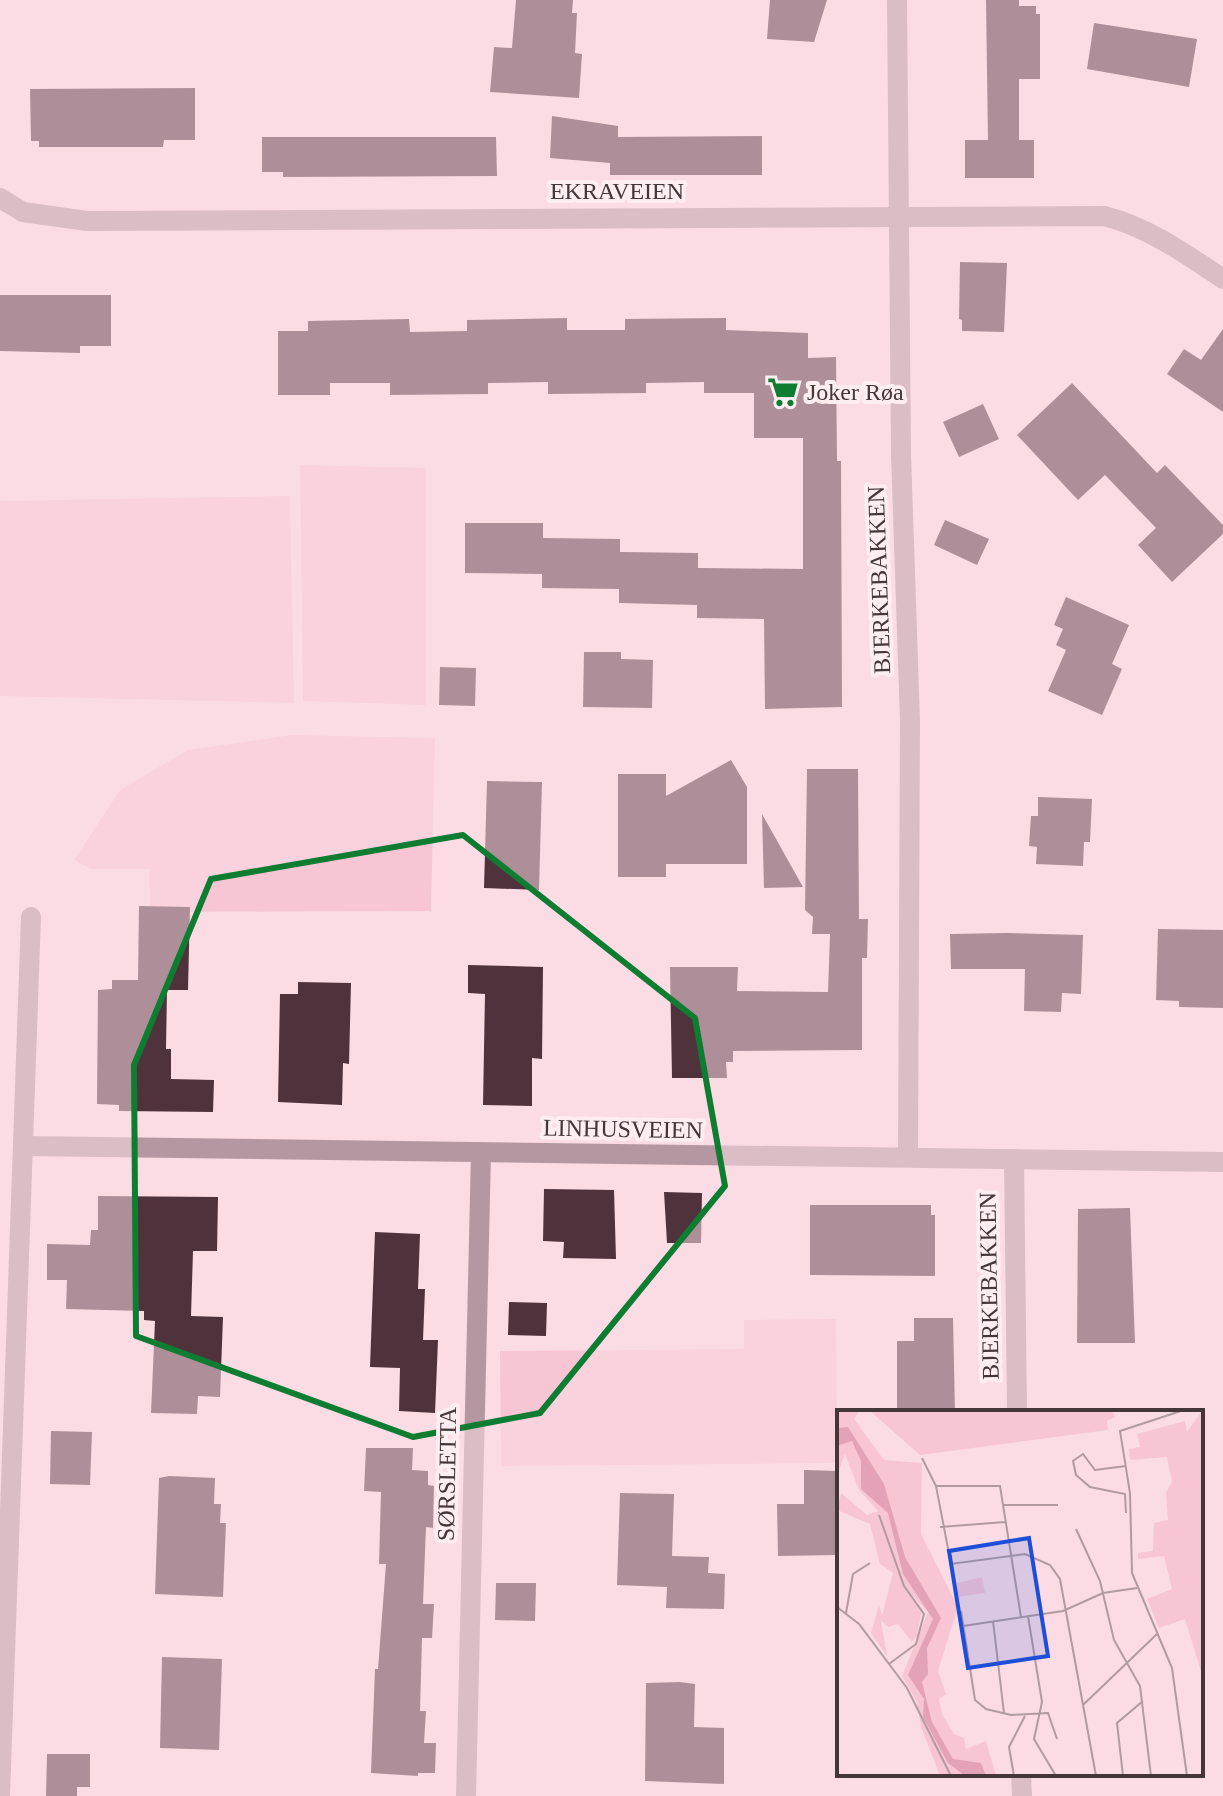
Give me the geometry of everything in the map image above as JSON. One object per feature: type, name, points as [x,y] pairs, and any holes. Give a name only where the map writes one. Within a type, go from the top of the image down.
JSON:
[{"type":"street","name":"BJERKEBAKKEN","points":[[897,0],[901,454],[910,721],[908,1157]]},
{"type":"street","name":"EKRAVEIEN","points":[[0,198],[23,212],[87,221],[1104,216],[1157,238],[1223,279]]},
{"type":"street","points":[[0,1795],[31,917]]},
{"type":"street","name":"LINHUSVEIEN","points":[[23,1146],[1223,1162]]},
{"type":"street","name":"SØRSLETTA","points":[[466,1796],[481,1153]]},
{"type":"street","name":"BJERKEBAKKEN","points":[[1014,1159],[1017,1410]]},
{"type":"street","points":[[1021,1776],[1022,1796]]},
{"type":"highlighted area","points":[[463,835],[695,1018],[725,1186],[540,1413],[413,1437],[136,1336],[134,1065],[211,879]]},
{"type":"shaded area","points":[[300,465],[426,468],[426,705],[303,701]]},
{"type":"shaded area","points":[[290,496],[294,703],[0,696],[0,501]]},
{"type":"shaded area","points":[[292,735],[435,738],[431,911],[150,912],[149,869],[91,869],[74,860],[120,790],[188,750]]},
{"type":"shaded area","points":[[836,1319],[837,1463],[501,1466],[500,1351],[744,1349],[744,1320]]},
{"type":"building","points":[[516,0],[573,0],[572,13],[577,13],[575,53],[582,54],[579,98],[490,92],[494,47],[512,48]]},
{"type":"building","points":[[770,0],[827,0],[814,42],[767,39]]},
{"type":"building","points":[[986,0],[1019,0],[1019,6],[1036,6],[1036,14],[1040,14],[1040,79],[1019,79],[1019,140],[1034,140],[1034,178],[965,178],[965,140],[988,140]]},
{"type":"building","points":[[1094,23],[1197,39],[1189,87],[1087,69]]},
{"type":"building","points":[[195,88],[195,140],[164,140],[163,147],[39,147],[39,141],[31,141],[30,89]]},
{"type":"building","points":[[552,116],[618,126],[618,137],[762,136],[762,175],[610,175],[610,163],[550,158]]},
{"type":"building","points":[[262,137],[496,137],[497,176],[283,177],[283,172],[262,172]]},
{"type":"building","points":[[960,262],[1007,263],[1004,332],[962,331],[962,320],[959,319]]},
{"type":"building","points":[[0,295],[111,295],[111,346],[80,346],[80,353],[0,351]]},
{"type":"building","points":[[567,318],[567,330],[625,330],[625,319],[726,318],[726,330],[808,333],[808,358],[836,357],[837,461],[841,461],[842,707],[765,709],[764,619],[697,618],[697,605],[619,603],[619,589],[542,588],[542,574],[465,573],[465,523],[543,523],[543,538],[620,539],[620,552],[698,553],[698,568],[803,569],[803,438],[754,438],[754,393],[704,393],[704,382],[646,383],[646,393],[548,394],[548,382],[488,383],[488,394],[390,395],[390,383],[330,383],[330,395],[278,395],[278,331],[308,331],[308,321],[409,319],[410,332],[467,331],[467,320]]},
{"type":"building","points":[[1223,329],[1223,412],[1167,374],[1184,349],[1201,360]]},
{"type":"building","points":[[1072,383],[1157,473],[1165,465],[1223,525],[1223,534],[1172,582],[1138,545],[1156,528],[1105,475],[1078,500],[1017,435]]},
{"type":"building","points":[[983,404],[999,439],[959,457],[943,422]]},
{"type":"building","points":[[945,520],[989,539],[977,565],[934,545]]},
{"type":"building","points":[[1066,597],[1129,625],[1112,664],[1122,669],[1102,715],[1048,691],[1066,650],[1056,645],[1063,629],[1054,625]]},
{"type":"building","points":[[584,652],[621,652],[621,659],[653,660],[652,708],[583,707]]},
{"type":"building","points":[[440,667],[476,668],[475,706],[439,705]]},
{"type":"building","points":[[731,760],[747,787],[747,864],[666,864],[666,877],[618,877],[618,774],[666,774],[666,796]]},
{"type":"building","points":[[807,769],[858,769],[859,919],[868,919],[867,958],[862,958],[862,1050],[733,1051],[733,1062],[726,1062],[727,1078],[672,1078],[670,967],[738,967],[737,991],[828,992],[830,934],[812,934],[813,917],[805,910]]},
{"type":"building","points":[[487,781],[542,782],[539,890],[484,888]]},
{"type":"building","points":[[1038,797],[1092,799],[1090,842],[1084,842],[1083,866],[1036,864],[1037,847],[1029,846],[1031,816],[1038,816]]},
{"type":"building","points":[[762,814],[803,887],[764,888]]},
{"type":"building","points":[[139,906],[190,907],[188,990],[167,990],[166,1049],[171,1049],[171,1079],[214,1080],[213,1112],[119,1111],[119,1105],[97,1104],[98,990],[112,989],[112,980],[138,980]]},
{"type":"building","points":[[1158,929],[1223,930],[1223,1008],[1179,1007],[1179,1001],[1156,1000]]},
{"type":"building","points":[[950,934],[1083,935],[1081,994],[1062,993],[1061,1012],[1024,1011],[1025,969],[951,969]]},
{"type":"building","points":[[468,965],[543,967],[542,1059],[532,1058],[532,1106],[483,1105],[485,994],[468,993]]},
{"type":"building","points":[[298,982],[351,983],[349,1064],[343,1063],[342,1105],[278,1102],[280,994],[298,994]]},
{"type":"building","points":[[544,1189],[614,1190],[616,1259],[563,1258],[564,1242],[543,1241]]},
{"type":"building","points":[[664,1192],[702,1193],[701,1243],[667,1243]]},
{"type":"building","points":[[98,1196],[218,1197],[217,1251],[193,1251],[191,1316],[223,1317],[220,1397],[198,1396],[197,1414],[151,1413],[155,1321],[144,1320],[144,1311],[66,1309],[67,1280],[47,1280],[47,1244],[90,1245],[91,1230],[98,1230]]},
{"type":"building","points":[[810,1205],[931,1205],[931,1215],[935,1215],[935,1276],[810,1275]]},
{"type":"building","points":[[1130,1208],[1135,1343],[1077,1343],[1078,1209]]},
{"type":"building","points":[[375,1232],[420,1234],[418,1289],[425,1289],[423,1340],[438,1340],[435,1413],[399,1411],[400,1368],[370,1367]]},
{"type":"building","points":[[509,1302],[547,1303],[546,1336],[508,1335]]},
{"type":"building","points":[[914,1318],[953,1318],[955,1410],[897,1410],[897,1341],[914,1341]]},
{"type":"building","points":[[51,1431],[92,1432],[90,1485],[50,1484]]},
{"type":"building","points":[[366,1448],[413,1448],[412,1470],[428,1471],[428,1485],[434,1486],[433,1528],[426,1527],[423,1604],[434,1604],[432,1638],[422,1638],[420,1711],[426,1711],[424,1743],[436,1743],[435,1773],[418,1773],[418,1776],[371,1773],[375,1669],[378,1669],[386,1564],[379,1564],[381,1492],[364,1491]]},
{"type":"building","points":[[804,1470],[837,1471],[837,1555],[778,1556],[777,1504],[804,1504]]},
{"type":"building","points":[[159,1478],[215,1478],[214,1504],[221,1504],[220,1523],[226,1523],[223,1597],[155,1594]]},
{"type":"building","points":[[620,1493],[674,1494],[672,1556],[709,1557],[708,1573],[725,1574],[724,1609],[666,1608],[667,1587],[617,1585]]},
{"type":"building","points":[[496,1583],[536,1583],[535,1621],[495,1620]]},
{"type":"building","points":[[162,1657],[222,1659],[219,1750],[160,1748]]},
{"type":"building","points":[[646,1683],[695,1684],[694,1727],[724,1728],[724,1784],[645,1781]]},
{"type":"building","points":[[47,1754],[90,1754],[90,1787],[77,1787],[77,1796],[46,1796]]},
{"type":"place","name":"Joker Røa","points":[[783,392]]}]
